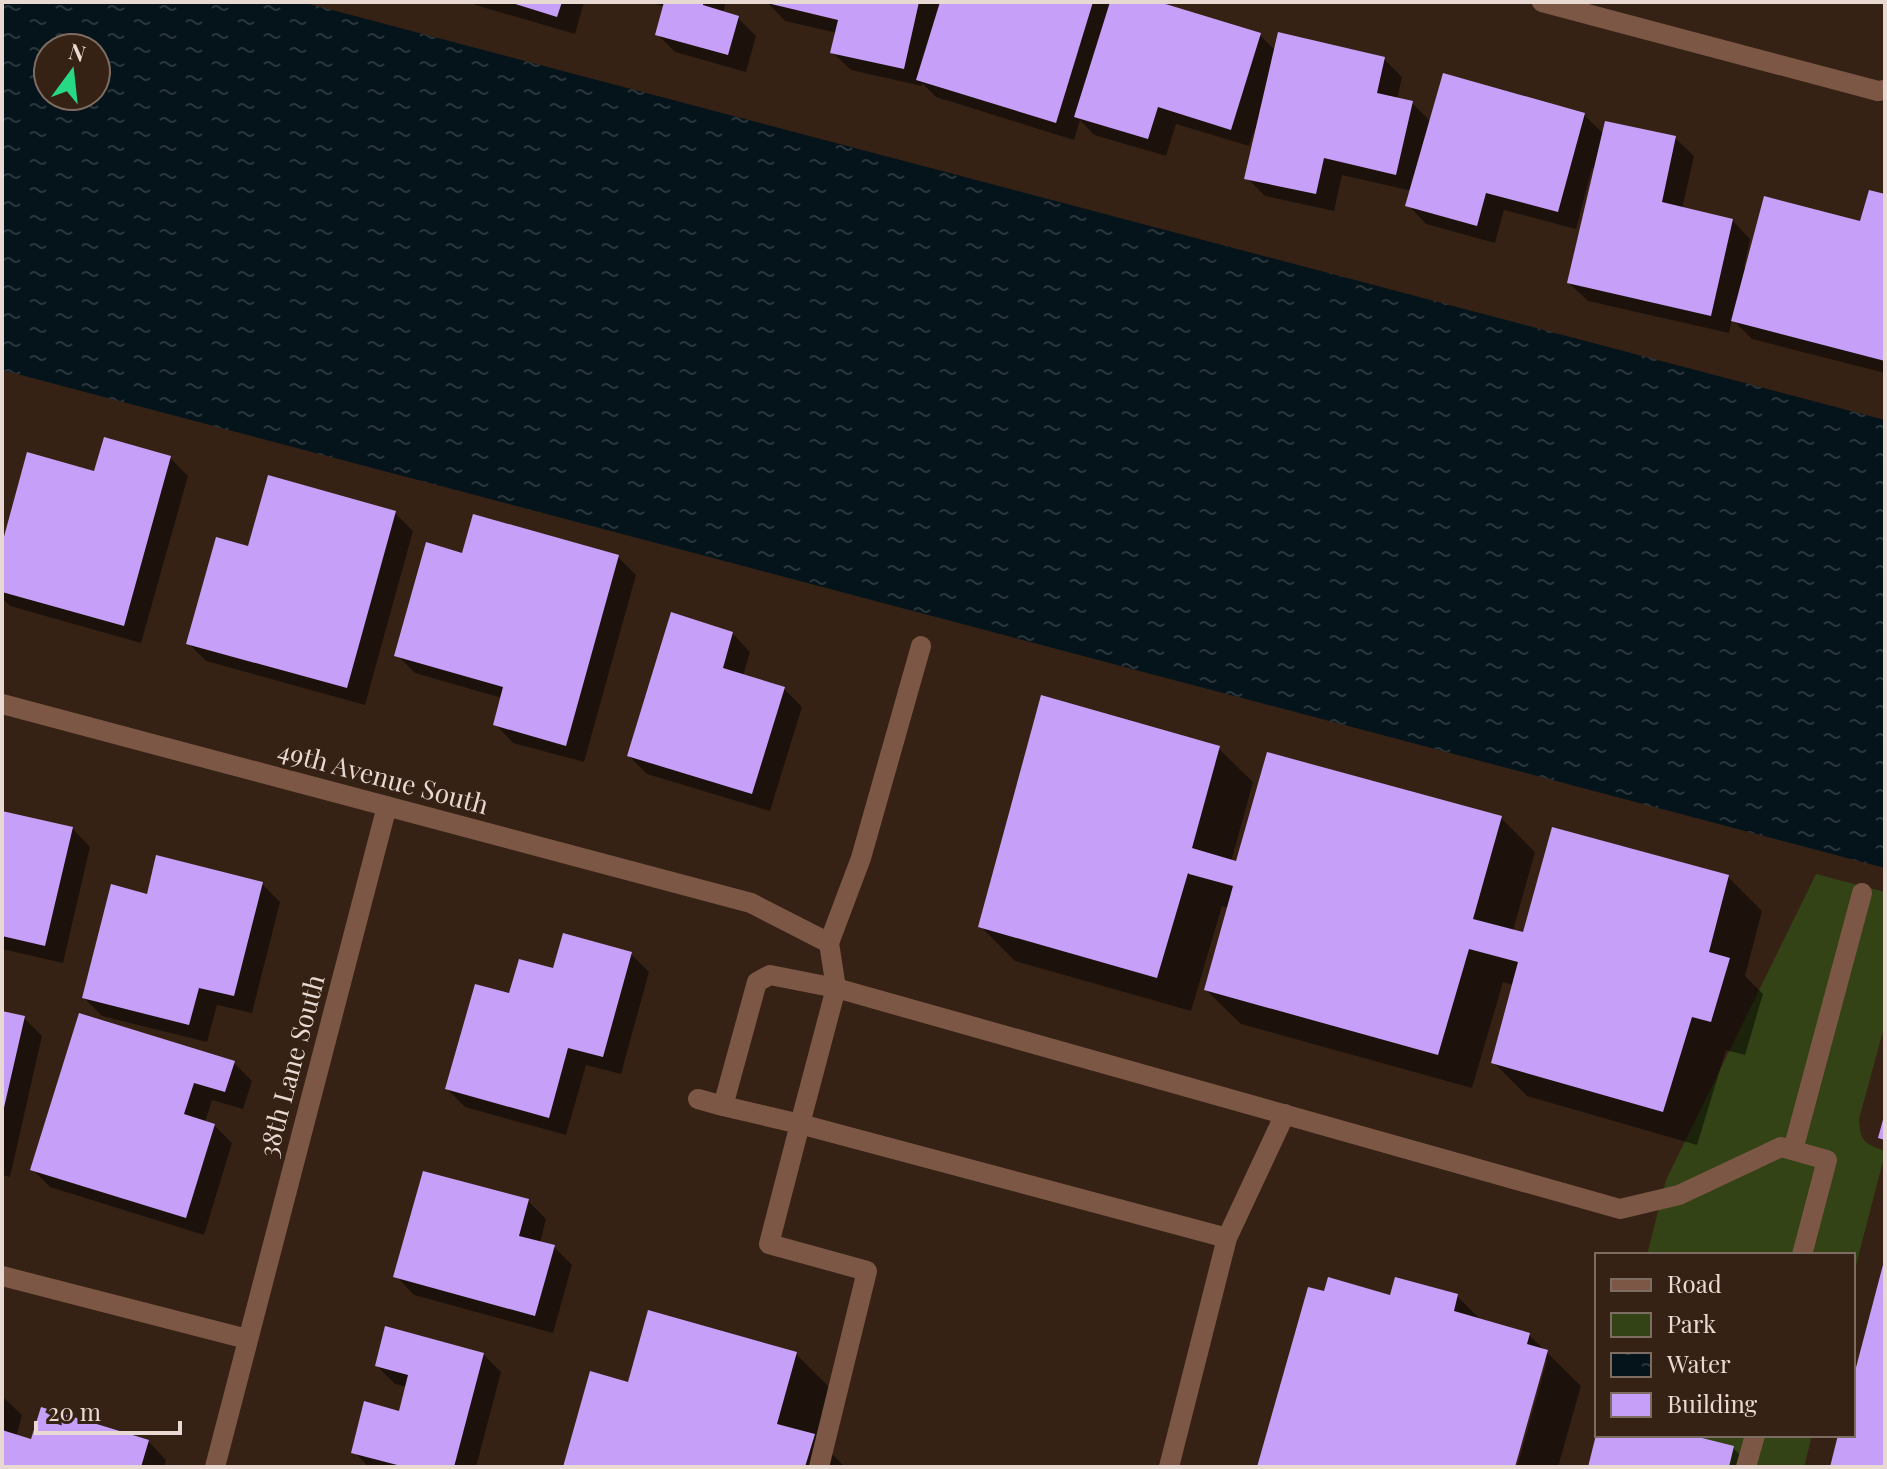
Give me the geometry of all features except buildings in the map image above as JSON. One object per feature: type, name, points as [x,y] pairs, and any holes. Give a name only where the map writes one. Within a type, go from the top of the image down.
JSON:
[{"type":"street","points":[[1542,2],[1878,91],[1885,90]]},
{"type":"street","points":[[819,1467],[867,1271],[769,1244],[836,988],[829,943],[861,858],[921,646]]},
{"type":"street","name":"49th Avenue South","points":[[2,704],[751,903],[829,943]]},
{"type":"street","name":"38th Lane South","points":[[215,1467],[387,806]]},
{"type":"street","points":[[1793,1150],[1862,893]]},
{"type":"street","points":[[723,1106],[757,982],[770,975],[836,988],[1620,1209],[1679,1195],[1781,1147],[1793,1150],[1827,1160],[1803,1253]]},
{"type":"street","points":[[698,1099],[1227,1238]]},
{"type":"street","points":[[1169,1467],[1227,1238],[1285,1114]]},
{"type":"street","points":[[2,1276],[247,1339]]},
{"type":"street","points":[[1746,1467],[1754,1437]]},
{"type":"green space","points":[[1816,874],[1885,892],[1885,1024],[1859,1119],[1865,1141],[1885,1153],[1855,1269],[1855,1253],[1648,1253],[1666,1180]]},
{"type":"green space","points":[[1600,1437],[1812,1437],[1804,1467],[1593,1467]]},
{"type":"water","points":[[2,2],[302,2],[1885,420],[1885,868],[2,370]]}]
